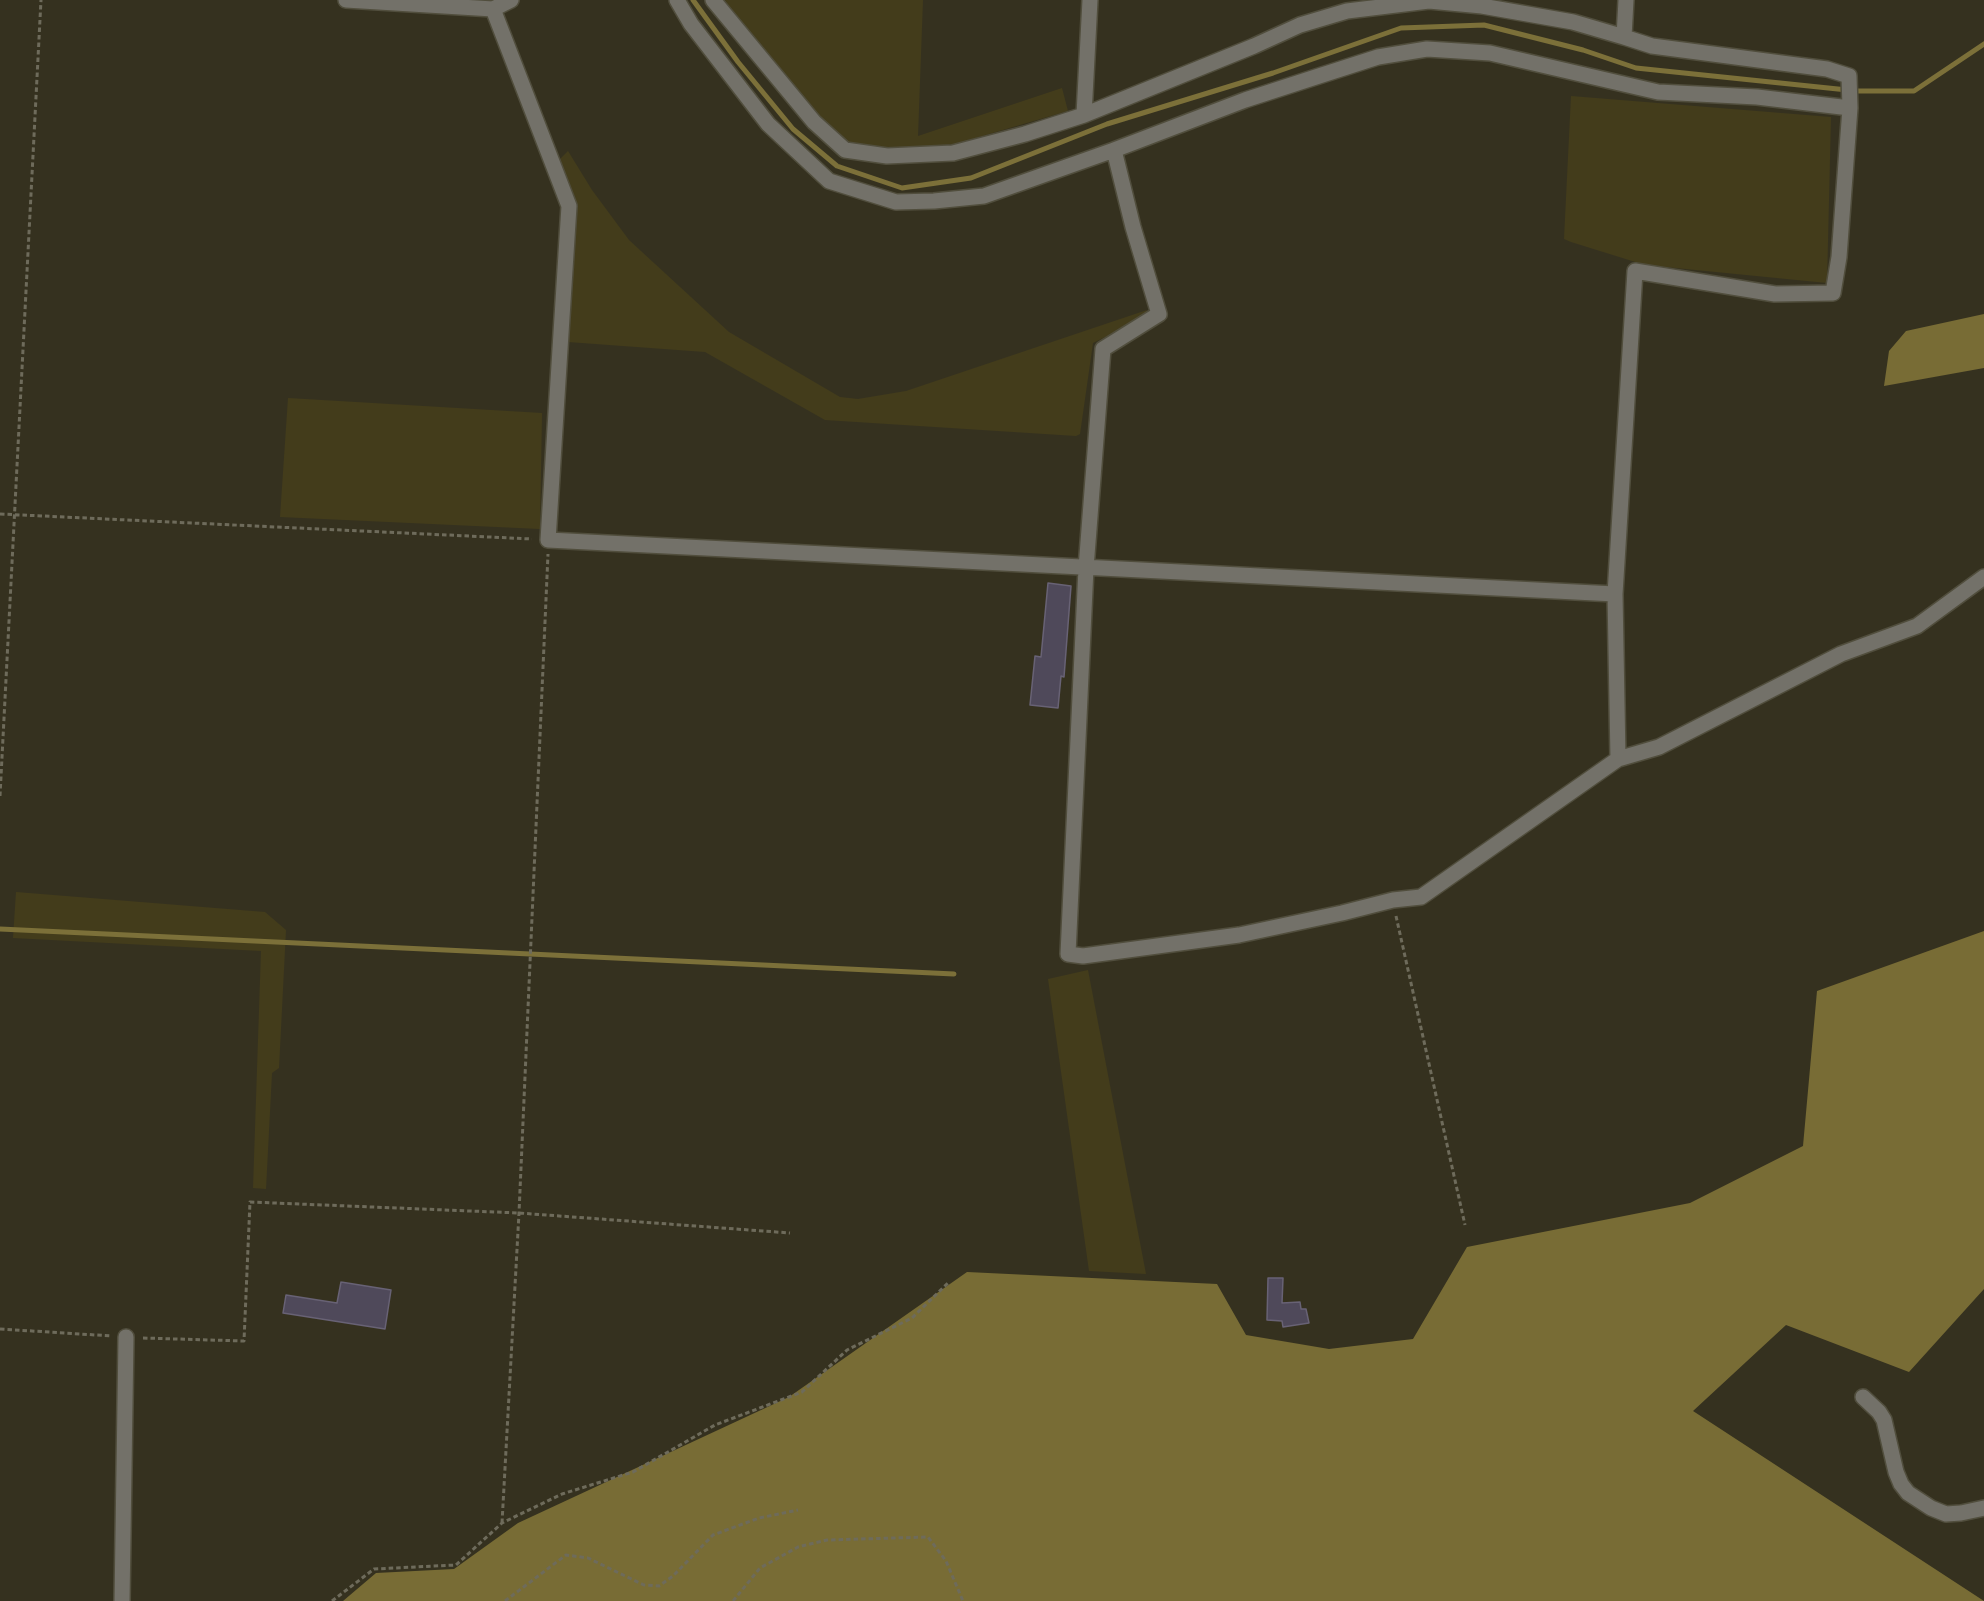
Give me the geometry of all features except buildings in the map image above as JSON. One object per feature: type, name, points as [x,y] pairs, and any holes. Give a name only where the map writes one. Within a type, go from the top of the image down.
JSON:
[{"type":"street","points":[[346,0],[493,9],[511,0]]},
{"type":"street","points":[[677,0],[691,24],[768,124],[829,181],[896,202],[984,196],[1245,100],[1378,57],[1427,50],[1490,53],[1658,93],[1757,97],[1849,96]]},
{"type":"street","points":[[713,0],[814,122],[845,150],[887,156],[953,153],[1025,134],[1084,115],[1300,25],[1347,11],[1429,1],[1482,6],[1573,22],[1652,46],[1827,69],[1849,76],[1839,257],[1833,293],[1775,294],[1635,271],[1615,594],[1618,759]]},
{"type":"street","points":[[1084,115],[1090,0]]},
{"type":"street","points":[[1624,37],[1626,0]]},
{"type":"street","points":[[493,9],[568,206],[548,540],[1615,594]]},
{"type":"street","points":[[1114,150],[1133,227],[1159,314],[1103,349],[1086,568],[1068,954],[1083,956],[1239,935],[1393,900],[1421,897],[1618,759],[1659,747],[1841,654],[1917,626],[1984,577]]},
{"type":"street","points":[[122,1601],[126,1337]]},
{"type":"street","points":[[1863,1397],[1884,1420],[1896,1472],[1908,1493],[1931,1508],[1946,1514],[1984,1508]]},
{"type":"path","points":[[0,796],[41,0]]},
{"type":"path","points":[[0,514],[548,540],[519,1214],[502,1524]]},
{"type":"path","points":[[1393,900],[1465,1225]]},
{"type":"path","points":[[0,1329],[126,1337],[244,1341],[250,1202],[519,1214],[790,1233]]},
{"type":"path","points":[[332,1601],[374,1569],[456,1565],[502,1524],[562,1494],[633,1472],[715,1425],[802,1392],[847,1350],[912,1318],[948,1282]]},
{"type":"path","points":[[505,1601],[566,1555],[588,1558],[644,1585],[659,1586],[674,1576],[713,1535],[759,1518],[798,1510]]},
{"type":"path","points":[[733,1601],[760,1568],[798,1547],[827,1540],[928,1537],[946,1561],[963,1601]]},
{"type":"shaded area","points":[[725,0],[923,0],[918,136],[1062,88],[1068,111],[955,144],[895,149],[852,146],[822,120],[740,24]]},
{"type":"shaded area","points":[[1571,96],[1831,117],[1827,283],[1645,265],[1564,239]]},
{"type":"shaded area","points":[[568,151],[592,190],[629,240],[729,332],[840,397],[858,399],[906,391],[1147,310],[1144,318],[1093,343],[1080,434],[1076,436],[825,420],[705,352],[568,342],[576,202],[559,160]]},
{"type":"shaded area","points":[[1984,314],[1984,368],[1884,386],[1889,351],[1906,331]]},
{"type":"shaded area","points":[[288,398],[542,413],[540,529],[280,517]]},
{"type":"shaded area","points":[[16,892],[265,912],[286,930],[279,1068],[272,1073],[266,1189],[253,1188],[261,951],[13,938]]},
{"type":"shaded area","points":[[1984,931],[1984,1289],[1909,1372],[1786,1325],[1693,1411],[1984,1601],[343,1601],[376,1573],[454,1569],[518,1523],[789,1397],[967,1272],[1217,1284],[1246,1335],[1329,1349],[1413,1339],[1467,1247],[1690,1203],[1803,1146],[1817,991]]},
{"type":"shaded area","points":[[1088,970],[1146,1274],[1089,1271],[1048,979]]},
{"type":"waterway","points":[[693,0],[738,62],[793,129],[837,166],[902,188],[971,178],[1107,124],[1273,73],[1401,28],[1484,25],[1583,50],[1636,68],[1857,91],[1914,91],[1984,44]]},
{"type":"waterway","points":[[0,929],[954,974]]}]
